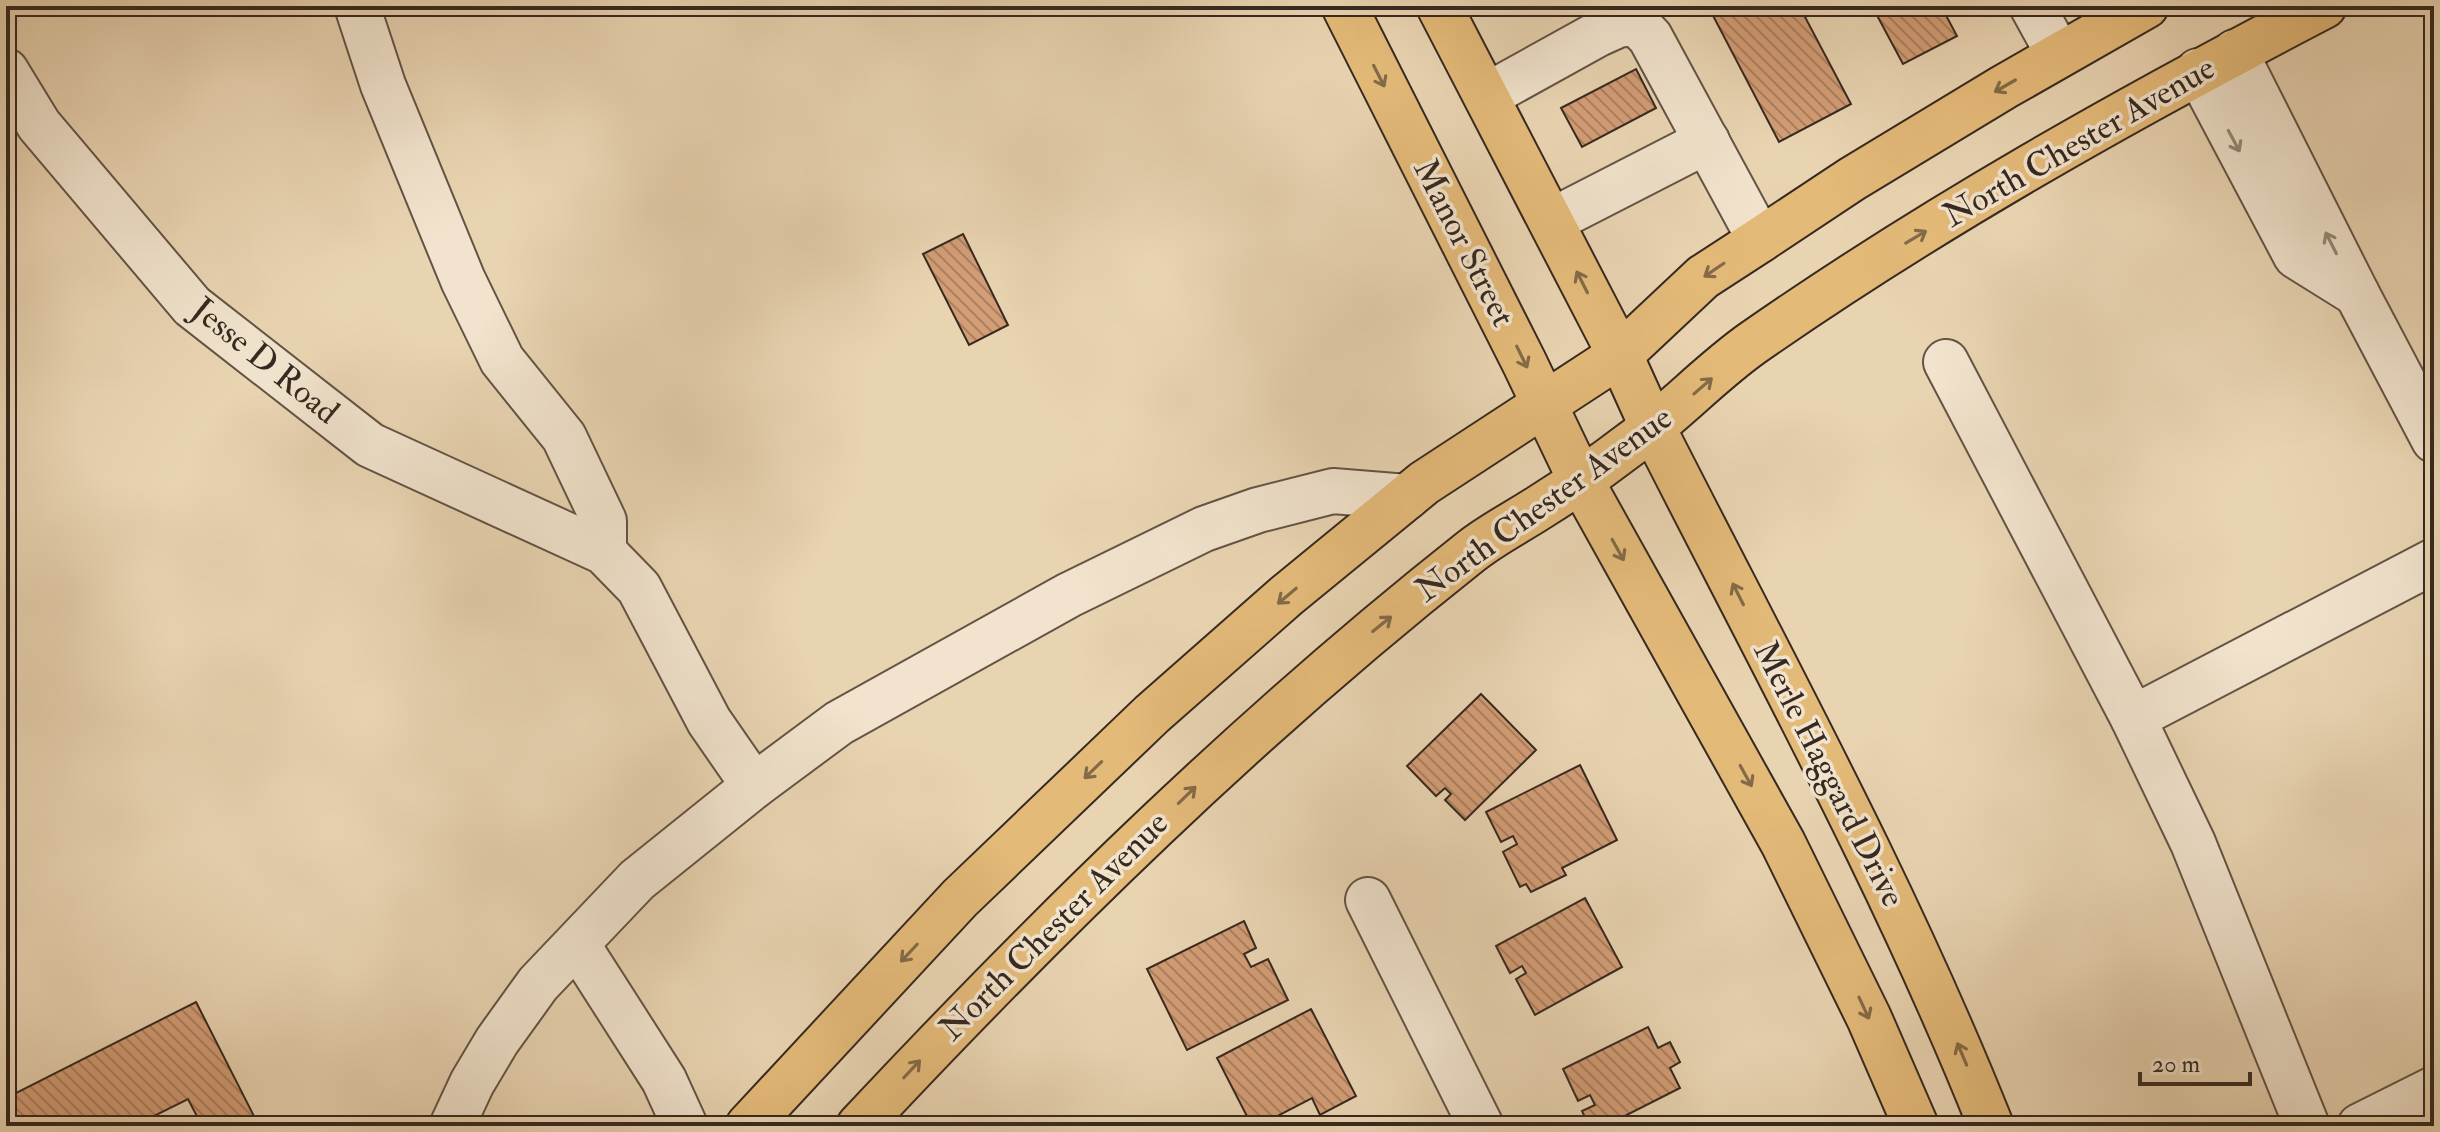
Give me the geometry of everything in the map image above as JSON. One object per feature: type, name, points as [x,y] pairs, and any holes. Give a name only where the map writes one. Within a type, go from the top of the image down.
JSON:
[{"type":"main road","name":"Manor Street","points":[[1344,6],[1581,481]]},
{"type":"main road","points":[[1439,6],[1620,355],[1653,428]]},
{"type":"main road","points":[[748,1126],[960,898],[1152,714],[1286,596],[1424,483],[1620,355],[1703,277],[1864,171],[2146,6]]},
{"type":"main road","name":"North Chester Avenue","points":[[859,1126],[971,1006],[1208,775],[1340,659],[1475,548],[1581,481],[1653,428],[1750,345],[1896,249],[2045,158],[2216,62],[2324,6]]},
{"type":"main road","name":"Merle Haggard Drive","points":[[1653,428],[1885,882],[1924,963],[1991,1126]]},
{"type":"main road","points":[[1581,481],[1783,843],[1869,1018],[1916,1126]]},
{"type":"street","points":[[357,6],[383,85],[463,280],[502,360],[564,437],[604,521],[604,552]]},
{"type":"street","points":[[2032,6],[2059,55]]},
{"type":"street","points":[[1486,96],[1598,34],[1618,25],[1636,23],[1650,37],[1760,240]]},
{"type":"street","points":[[2216,62],[2296,256],[2357,294],[2434,440]]},
{"type":"street","name":"Jesse D Road","points":[[6,71],[39,125],[192,306],[370,445],[604,552],[639,588],[709,721],[754,786]]},
{"type":"street","points":[[1551,221],[1707,141]]},
{"type":"street","points":[[1946,362],[2133,718],[2193,843],[2307,1126]]},
{"type":"street","points":[[454,1123],[472,1083],[497,1041],[538,984],[637,880],[754,786],[839,723],[1069,595],[1204,529],[1258,510],[1333,491],[1407,497]]},
{"type":"street","points":[[2133,718],[2434,561]]},
{"type":"street","points":[[1368,900],[1481,1126]]},
{"type":"street","points":[[577,944],[664,1080],[685,1126]]},
{"type":"street","points":[[2360,1126],[2434,1089]]},
{"type":"building","points":[[1708,6],[1819,6],[1821,9],[1805,17],[1851,104],[1779,142]]},
{"type":"building","points":[[1872,6],[1941,6],[1957,36],[1903,64]]},
{"type":"building","points":[[1636,69],[1656,108],[1582,147],[1561,108]]},
{"type":"building","points":[[963,234],[1008,325],[969,345],[923,254]]},
{"type":"building","points":[[1481,694],[1536,750],[1465,820],[1445,800],[1451,794],[1445,788],[1436,796],[1407,766]]},
{"type":"building","points":[[1580,765],[1617,840],[1562,868],[1566,875],[1531,892],[1526,884],[1520,887],[1503,852],[1517,844],[1513,836],[1501,842],[1486,812]]},
{"type":"building","points":[[1585,898],[1622,967],[1535,1015],[1516,979],[1526,973],[1522,966],[1510,973],[1496,946]]},
{"type":"building","points":[[1244,921],[1256,948],[1244,954],[1251,967],[1268,959],[1288,1000],[1187,1050],[1147,969]]},
{"type":"building","points":[[196,1002],[259,1126],[202,1126],[188,1099],[134,1126],[6,1126],[6,1098]]},
{"type":"building","points":[[1311,1009],[1356,1096],[1320,1115],[1312,1098],[1258,1126],[1252,1126],[1217,1058]]},
{"type":"building","points":[[1648,1027],[1658,1048],[1670,1042],[1680,1062],[1670,1068],[1680,1088],[1605,1126],[1589,1126],[1582,1111],[1595,1105],[1590,1095],[1578,1101],[1563,1069]]}]
